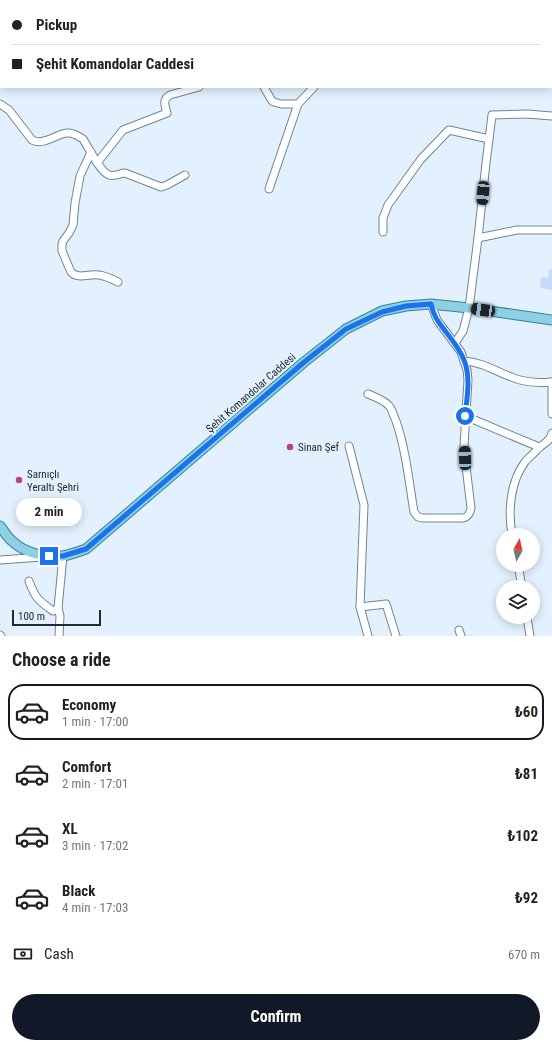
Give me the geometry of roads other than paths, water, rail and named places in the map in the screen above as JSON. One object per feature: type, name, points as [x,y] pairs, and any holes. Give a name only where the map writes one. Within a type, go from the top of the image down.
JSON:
[{"type":"main road","name":"Şehit Komandolar Caddesi","points":[[0,526],[11,540],[21,548],[32,553],[49,556],[63,556],[86,549],[303,363],[346,329],[382,312],[406,306],[431,304],[552,320]]},
{"type":"street","points":[[97,163],[123,130],[167,112],[164,103],[165,99],[170,95],[195,88]]},
{"type":"street","points":[[265,88],[274,102],[281,104],[298,104]]},
{"type":"street","points":[[269,189],[298,104],[313,88]]},
{"type":"street","points":[[0,104],[9,110],[32,140],[41,142],[67,133],[73,134],[82,139],[102,171],[108,175],[112,176],[125,173],[161,187],[168,185],[185,175]]},
{"type":"street","points":[[454,343],[463,331],[469,308],[492,115],[527,114],[552,116]]},
{"type":"street","points":[[383,232],[383,218],[388,205],[421,159],[449,130],[489,139]]},
{"type":"street","points":[[91,152],[80,176],[73,225],[63,241],[62,252],[73,274],[78,276],[98,274],[118,282]]},
{"type":"street","points":[[478,238],[517,230],[552,230]]},
{"type":"street","points":[[368,394],[378,398],[390,407],[402,440],[414,512],[416,516],[420,518],[463,518],[470,514],[471,508],[465,452],[465,416],[468,380],[467,370],[461,352],[437,320],[431,304]]},
{"type":"street","points":[[464,361],[480,363],[522,381],[537,383],[552,382],[552,414]]},
{"type":"street","points":[[465,416],[540,447]]},
{"type":"street","points":[[511,528],[511,501],[518,475],[525,463],[540,447],[547,442],[552,433]]},
{"type":"street","points":[[349,446],[364,505],[360,607],[368,636]]},
{"type":"street","points":[[0,560],[49,556]]},
{"type":"street","points":[[59,636],[60,616],[58,608],[63,556]]},
{"type":"street","points":[[29,581],[33,593],[41,602],[53,611],[58,608]]},
{"type":"street","points":[[360,607],[386,604],[396,636]]},
{"type":"street","points":[[528,624],[530,636]]},
{"type":"place","name":"Sinan Şef","points":[[290,447]]},
{"type":"place","name":"Sarnıçlı Yeraltı Şehri","points":[[19,480]]}]
